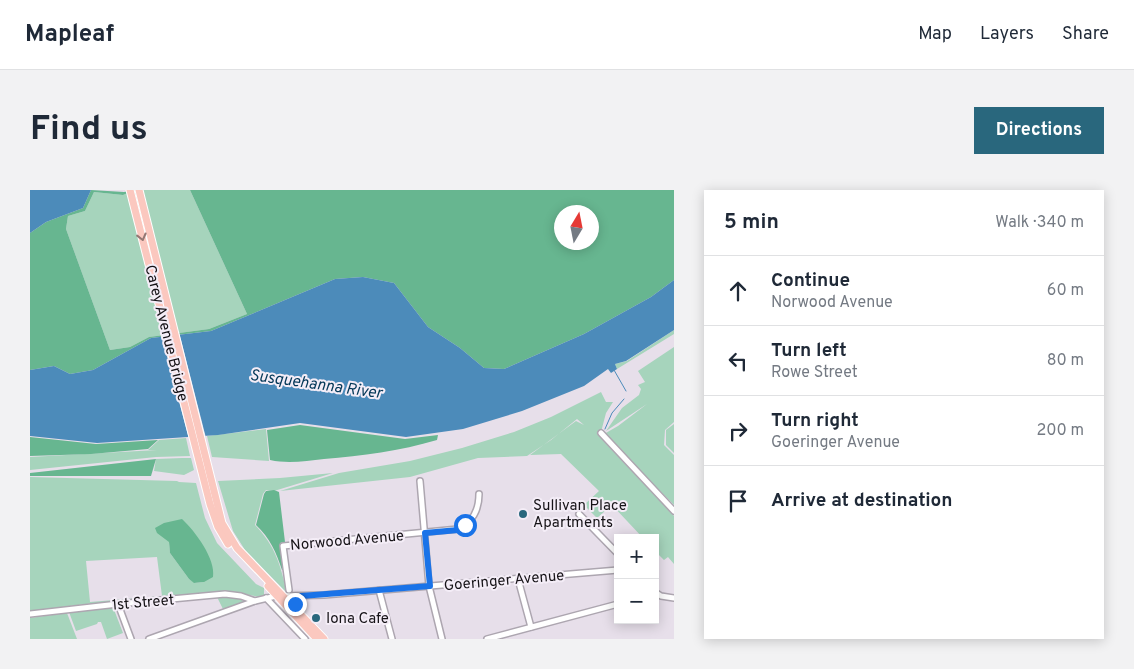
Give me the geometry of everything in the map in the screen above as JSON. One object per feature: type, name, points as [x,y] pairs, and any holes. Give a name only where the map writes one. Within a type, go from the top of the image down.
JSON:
[{"type":"main road","name":"Carey Avenue Bridge","points":[[130,190],[207,476]]},
{"type":"main road","name":"Carey Avenue Bridge","points":[[139,190],[207,476]]},
{"type":"main road","points":[[207,476],[213,515],[222,534],[234,551],[324,639]]},
{"type":"main road","points":[[207,476],[229,536],[244,556],[317,639]]},
{"type":"street","points":[[601,434],[674,511]]},
{"type":"street","points":[[420,481],[430,586],[442,639]]},
{"type":"street","name":"Norwood Avenue","points":[[289,590],[283,546],[461,528],[470,521],[478,508],[479,494]]},
{"type":"street","points":[[580,514],[614,550]]},
{"type":"street","name":"Goeringer Avenue","points":[[149,639],[266,598],[614,570]]},
{"type":"street","points":[[518,579],[532,627]]},
{"type":"street","points":[[267,585],[266,598],[302,638],[310,633]]},
{"type":"street","points":[[379,590],[392,639]]},
{"type":"street","name":"1st Street","points":[[30,614],[225,594],[241,596],[255,601]]},
{"type":"street","points":[[294,608],[296,601],[301,596]]},
{"type":"street","points":[[659,596],[674,598]]},
{"type":"street","points":[[118,604],[131,639]]},
{"type":"street","points":[[487,639],[614,605]]},
{"type":"green space","points":[[91,190],[124,192],[135,190],[123,195],[94,192],[85,211],[68,216],[66,229],[110,350],[130,347],[149,337],[209,329],[247,314],[190,190],[674,190],[674,280],[651,297],[584,334],[504,369],[484,368],[460,348],[428,327],[394,283],[363,277],[335,279],[211,331],[151,338],[93,370],[70,374],[54,366],[30,370],[30,233],[46,222],[83,208]]},
{"type":"green space","points":[[135,190],[190,190],[247,314],[209,329],[149,337],[130,347],[110,350],[66,229],[68,216],[85,211],[94,192],[123,195]]},
{"type":"green space","points":[[674,330],[674,334],[617,369],[615,364],[627,361]]},
{"type":"green space","points":[[674,347],[674,422],[665,430],[664,445],[674,455],[674,505],[604,434],[647,404],[606,431],[622,408],[639,395],[641,389],[638,385],[645,382],[638,371]]},
{"type":"green space","points":[[601,392],[606,402],[613,402],[606,413],[601,432],[598,431],[597,434],[674,516],[674,564],[668,557],[664,560],[659,555],[659,534],[639,534],[612,505],[597,518],[584,505],[599,491],[561,454],[530,455],[544,445],[527,456],[478,458],[410,477],[280,491],[339,473],[410,461],[514,432],[551,417]],"holes":[[[577,419],[584,425],[576,421],[559,434]]]},
{"type":"green space","points":[[674,424],[674,453],[666,445],[666,430]]},
{"type":"green space","points":[[300,425],[405,439],[438,435],[437,440],[381,453],[297,462],[270,460],[267,430]]},
{"type":"green space","points":[[266,429],[269,461],[212,457],[207,436]]},
{"type":"green space","points":[[30,437],[96,444],[158,440],[148,449],[91,454],[30,456]]},
{"type":"green space","points":[[186,438],[190,456],[156,457],[30,470],[30,457],[157,450],[148,450],[159,440]]},
{"type":"green space","points":[[191,458],[194,470],[184,475],[154,471],[156,459]]},
{"type":"green space","points":[[156,459],[151,476],[30,476],[30,473]]},
{"type":"green space","points":[[333,473],[274,491],[266,490],[263,494],[255,525],[273,549],[287,593],[245,550],[233,531],[218,481]]},
{"type":"green space","points":[[30,477],[196,483],[205,518],[217,543],[256,584],[264,588],[264,595],[260,597],[228,591],[30,611]],"holes":[[[169,542],[204,582],[195,583],[189,579],[170,553]],[[157,557],[162,596],[90,602],[86,561]]]},
{"type":"green space","points":[[274,490],[279,492],[285,542],[280,543],[284,570],[282,570],[269,540],[256,525],[264,494],[266,491]]},
{"type":"green space","points":[[182,519],[204,546],[211,562],[213,577],[204,582],[194,583],[189,579],[170,553],[169,542],[157,533],[155,528],[164,523]]},
{"type":"green space","points":[[217,597],[235,597],[244,602],[223,609]]},
{"type":"green space","points":[[113,607],[123,633],[107,639],[101,622],[76,631],[69,612]]},
{"type":"green space","points":[[67,613],[77,639],[30,639],[30,618]]},
{"type":"water","points":[[30,190],[91,190],[83,208],[46,222],[30,233]]},
{"type":"water","name":"Susquehanna River","points":[[363,277],[394,283],[428,327],[460,348],[484,368],[504,369],[584,334],[651,297],[674,280],[674,330],[626,361],[615,364],[617,369],[611,373],[608,369],[584,386],[522,411],[463,429],[406,437],[300,423],[218,435],[97,443],[30,436],[30,370],[54,366],[70,374],[93,370],[151,338],[211,331],[335,279]]},
{"type":"pier","points":[[179,332],[206,438],[189,439],[161,334]]},
{"type":"waterway","points":[[614,370],[626,391]]},
{"type":"waterway","points":[[605,429],[612,413],[624,399]]},
{"type":"place","name":"Sullivan Place Apartments","points":[[523,514]]},
{"type":"place","name":"Iona Cafe","points":[[316,618]]},
{"type":"route","points":[[295,604],[301,596],[430,586],[425,533],[458,530],[465,525]]}]
